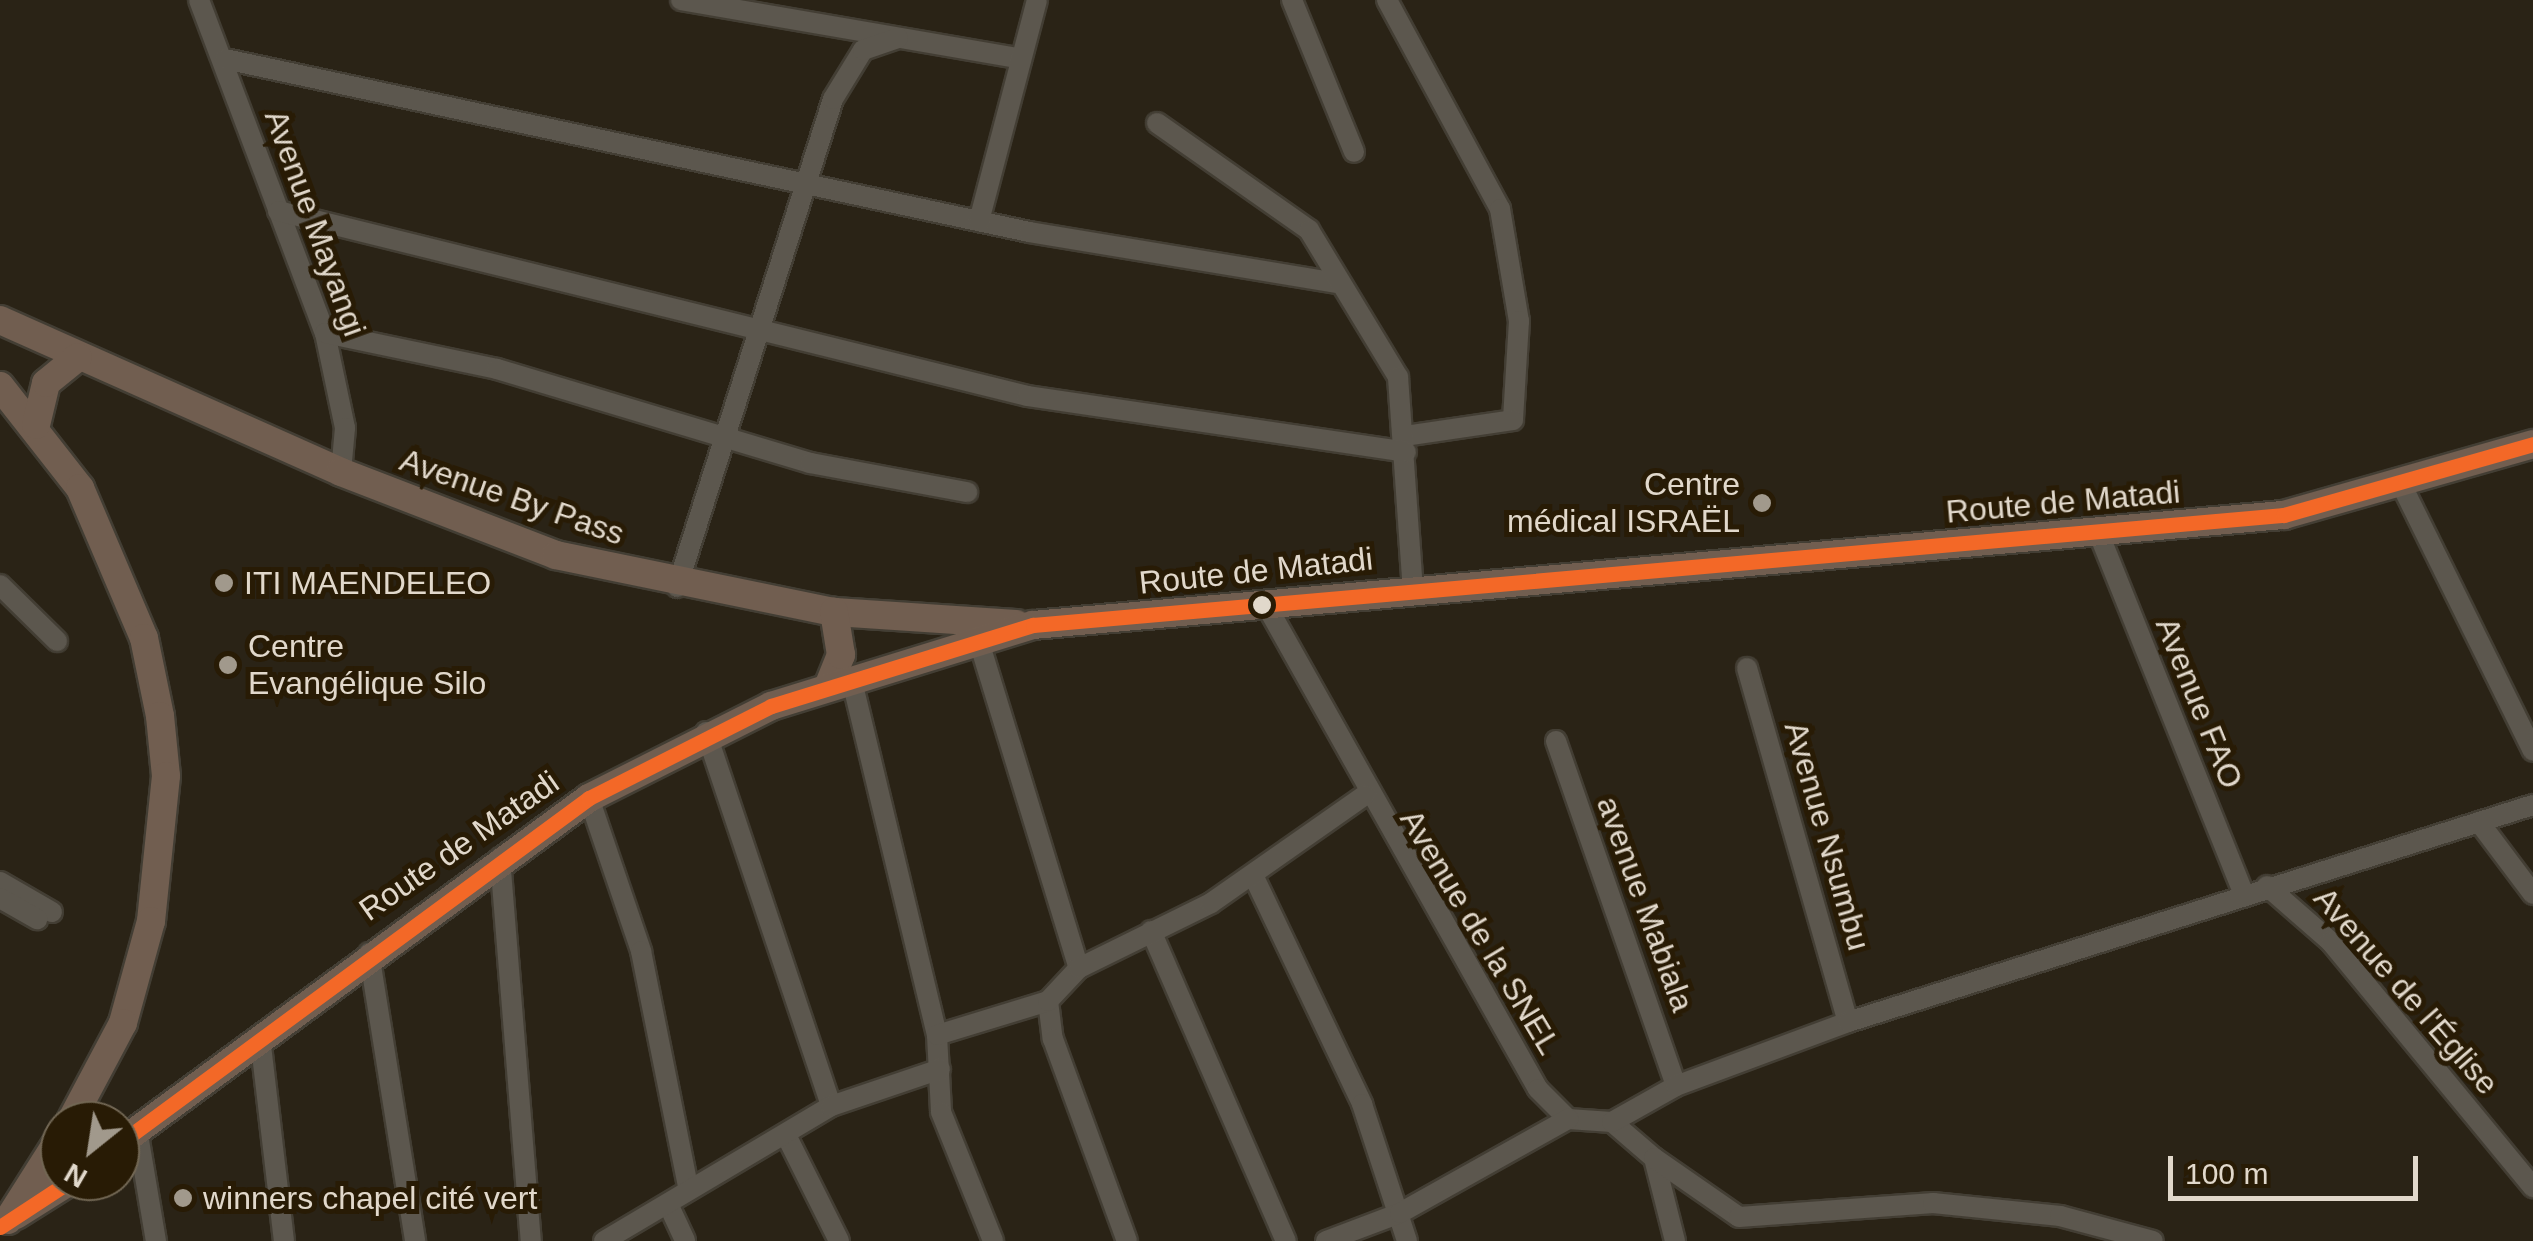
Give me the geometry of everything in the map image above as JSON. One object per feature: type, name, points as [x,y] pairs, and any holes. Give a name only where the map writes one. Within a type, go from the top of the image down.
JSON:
[{"type":"highway","name":"Avenue By Pass","points":[[0,320],[341,472],[556,555],[677,587],[834,612],[1033,625]]},
{"type":"highway","points":[[36,424],[46,382],[78,357]]},
{"type":"highway","points":[[0,386],[36,424],[80,488],[144,638],[166,776],[138,973],[80,1101]]},
{"type":"highway","name":"Route de Matadi","points":[[140,1128],[369,952],[500,858],[589,798],[706,732],[840,684],[980,645],[1033,625],[2284,515],[2403,488],[2533,444]]},
{"type":"highway","points":[[834,612],[841,655],[840,684]]},
{"type":"highway","points":[[8,1229],[40,1173]]},
{"type":"highway","points":[[8,1229],[44,1201]]},
{"type":"street","name":"Avenue Mayangi","points":[[200,0],[325,333],[344,428],[341,472]]},
{"type":"street","points":[[682,0],[1021,59]]},
{"type":"street","points":[[979,221],[1036,0]]},
{"type":"street","points":[[1292,0],[1354,152]]},
{"type":"street","points":[[278,211],[1028,396],[1406,444],[1513,420],[1520,321],[1500,209],[1387,0]]},
{"type":"street","points":[[677,587],[846,68],[898,38]]},
{"type":"street","points":[[225,59],[1213,269],[1337,284]]},
{"type":"street","points":[[1157,122],[1295,217],[1398,376],[1406,444],[1413,590]]},
{"type":"street","points":[[325,333],[497,369],[724,440],[966,492]]},
{"type":"street","points":[[2403,488],[2533,751]]},
{"type":"street","name":"Avenue FAO","points":[[2099,534],[2243,894]]},
{"type":"street","points":[[0,585],[56,642]]},
{"type":"street","name":"Avenue de la SNEL","points":[[1265,603],[1365,795],[1538,1089],[1568,1119]]},
{"type":"street","points":[[980,645],[1079,968]]},
{"type":"street","name":"Avenue Nsumbu","points":[[1748,668],[1848,1022]]},
{"type":"street","points":[[840,684],[937,1035],[957,1165],[993,1241]]},
{"type":"street","points":[[706,732],[831,1106]]},
{"type":"street","name":"avenue Mabiala","points":[[1556,741],[1676,1086]]},
{"type":"street","points":[[937,1035],[1048,1001],[1079,968],[1253,875],[1365,795]]},
{"type":"street","points":[[589,798],[641,951],[688,1186]]},
{"type":"street","points":[[1326,1241],[1400,1213],[1568,1119],[1612,1122],[1676,1086],[1848,1022],[2267,886],[2533,805]]},
{"type":"street","points":[[2479,822],[2533,894]]},
{"type":"street","points":[[500,858],[530,1241]]},
{"type":"street","points":[[1253,875],[1362,1104],[1407,1241]]},
{"type":"street","points":[[0,882],[48,918],[0,898]]},
{"type":"street","name":"Avenue de l'Église","points":[[2267,886],[2331,942],[2533,1188]]},
{"type":"street","points":[[1150,931],[1286,1241]]},
{"type":"street","points":[[369,952],[415,1241]]},
{"type":"street","points":[[1048,1001],[1127,1241]]},
{"type":"street","points":[[260,1037],[284,1241]]},
{"type":"street","points":[[604,1241],[669,1206],[688,1186],[787,1137],[831,1106],[940,1069]]},
{"type":"street","points":[[1612,1122],[1654,1158],[1739,1218],[1988,1206],[2153,1241]]},
{"type":"street","points":[[787,1137],[839,1241]]},
{"type":"street","points":[[1654,1158],[1675,1241]]},
{"type":"street","points":[[140,1179],[156,1241]]},
{"type":"street","points":[[669,1206],[685,1241]]},
{"type":"transit line","points":[[140,1128],[589,798],[771,706],[1033,625],[2284,515],[2533,444]]},
{"type":"transit line","points":[[0,1227],[40,1201]]},
{"type":"place","name":"Centre médical ISRAËL","points":[[1762,503]]},
{"type":"place","name":"ITI MAENDELEO","points":[[224,583]]},
{"type":"place","name":"Centre Evangélique Silo","points":[[228,665]]},
{"type":"place","name":"winners chapel cité vert","points":[[183,1198]]}]
